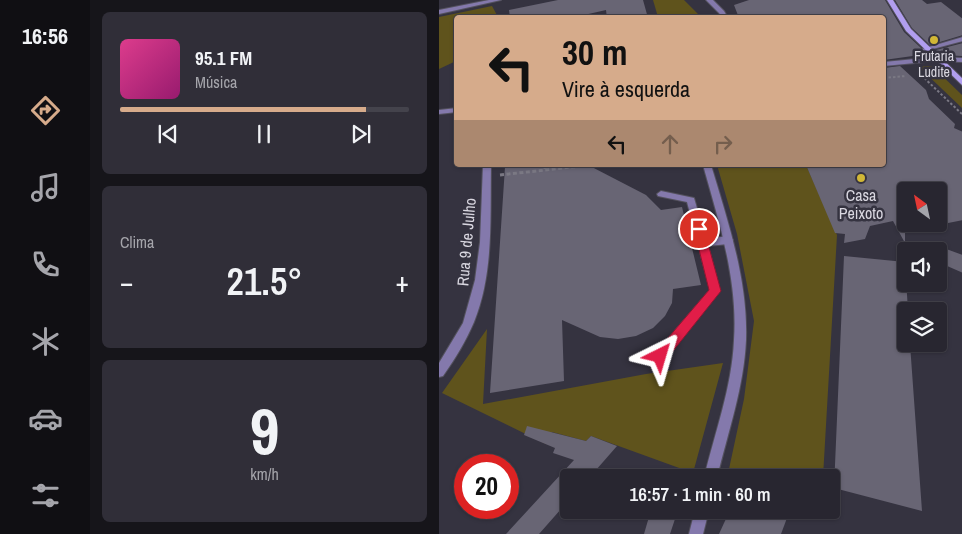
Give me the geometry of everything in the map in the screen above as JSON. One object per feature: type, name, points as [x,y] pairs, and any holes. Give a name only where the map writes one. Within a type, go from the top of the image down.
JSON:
[{"type":"main road","points":[[889,0],[908,30],[962,84]]},
{"type":"street","points":[[439,12],[498,0]]},
{"type":"street","points":[[709,0],[724,15]]},
{"type":"street","points":[[925,49],[962,39]]},
{"type":"street","points":[[886,64],[936,59],[962,60]]},
{"type":"street","points":[[439,112],[454,110]]},
{"type":"street","name":"Rua 9 de Julho","points":[[439,372],[454,351],[477,296],[481,274],[487,167]]},
{"type":"street","points":[[708,167],[728,240],[740,309],[740,341],[734,380],[712,469]]},
{"type":"street","points":[[660,356],[715,291],[691,200],[661,194]]},
{"type":"street","points":[[703,243],[728,240]]},
{"type":"street","points":[[696,534],[700,519]]},
{"type":"path","points":[[886,78],[920,74],[962,114]]},
{"type":"path","points":[[500,174],[500,176],[575,167]]},
{"type":"shaded area","points":[[653,0],[684,0],[699,15],[657,15]]},
{"type":"shaded area","points":[[492,6],[497,15],[454,15],[454,62],[439,69],[439,17]]},
{"type":"shaded area","points":[[919,67],[933,67],[962,95],[962,108]]},
{"type":"shaded area","points":[[718,167],[807,167],[837,235],[823,469],[729,469],[744,399],[754,321],[737,234]]},
{"type":"shaded area","points":[[487,329],[483,404],[646,374],[723,363],[694,469],[682,469],[591,436],[586,441],[552,432],[546,444],[442,393]]},
{"type":"building","points":[[558,0],[643,0],[647,15],[607,15],[606,10],[584,15],[510,15],[509,10]]},
{"type":"building","points":[[749,0],[885,0],[904,32],[921,48],[921,51],[927,54],[886,60],[886,15],[738,15],[734,5]]},
{"type":"building","points":[[895,0],[922,0],[927,4],[941,2],[963,19],[963,35],[930,45],[912,28]]},
{"type":"building","points":[[963,43],[963,56],[941,55],[936,50]]},
{"type":"building","points":[[900,66],[926,90],[929,99],[955,124],[954,128],[963,132],[963,220],[947,223],[947,182],[897,182],[897,228],[893,221],[870,226],[865,239],[844,243],[845,234],[835,233],[807,167],[886,167],[886,68]]},
{"type":"building","points":[[505,167],[592,167],[646,195],[661,210],[682,207],[701,285],[673,289],[672,303],[665,316],[653,328],[636,336],[618,339],[600,337],[562,320],[564,381],[490,393]]},
{"type":"building","points":[[899,232],[905,232],[904,242]]},
{"type":"building","points":[[947,249],[963,255],[963,273],[947,266]]},
{"type":"building","points":[[844,256],[897,261],[897,292],[907,292],[907,302],[897,302],[897,352],[911,352],[922,511],[840,490],[840,469],[835,469]]},
{"type":"building","points":[[527,426],[586,441],[591,436],[617,446],[597,469],[566,469],[574,460],[553,453],[555,448],[524,435]]},
{"type":"building","points":[[560,475],[560,510],[539,534],[506,534]]},
{"type":"building","points":[[648,519],[675,519],[670,534],[644,534]]},
{"type":"building","points":[[726,519],[787,519],[781,534],[719,534]]},
{"type":"place","name":"Frutaria Ludite","points":[[934,40]]},
{"type":"place","name":"Casa Peixoto","points":[[861,178]]},
{"type":"route","points":[[660,356],[715,291],[699,229]]}]
